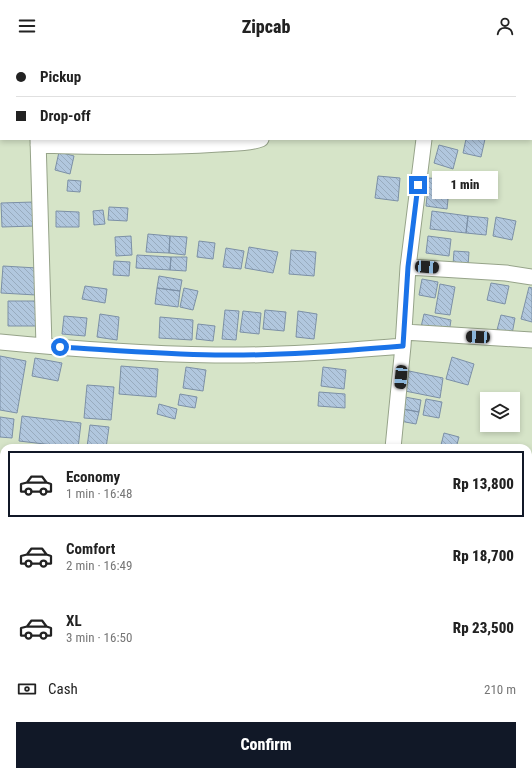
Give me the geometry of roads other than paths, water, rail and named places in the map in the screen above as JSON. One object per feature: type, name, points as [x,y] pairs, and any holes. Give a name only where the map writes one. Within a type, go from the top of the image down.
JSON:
[{"type":"street","points":[[44,346],[38,142],[83,147],[206,145],[251,142],[258,140]]},
{"type":"street","points":[[393,444],[404,339],[408,267],[424,140]]},
{"type":"street","points":[[408,267],[506,273],[532,277]]},
{"type":"street","points":[[0,342],[156,354],[217,355],[306,353],[404,339],[532,340]]}]
